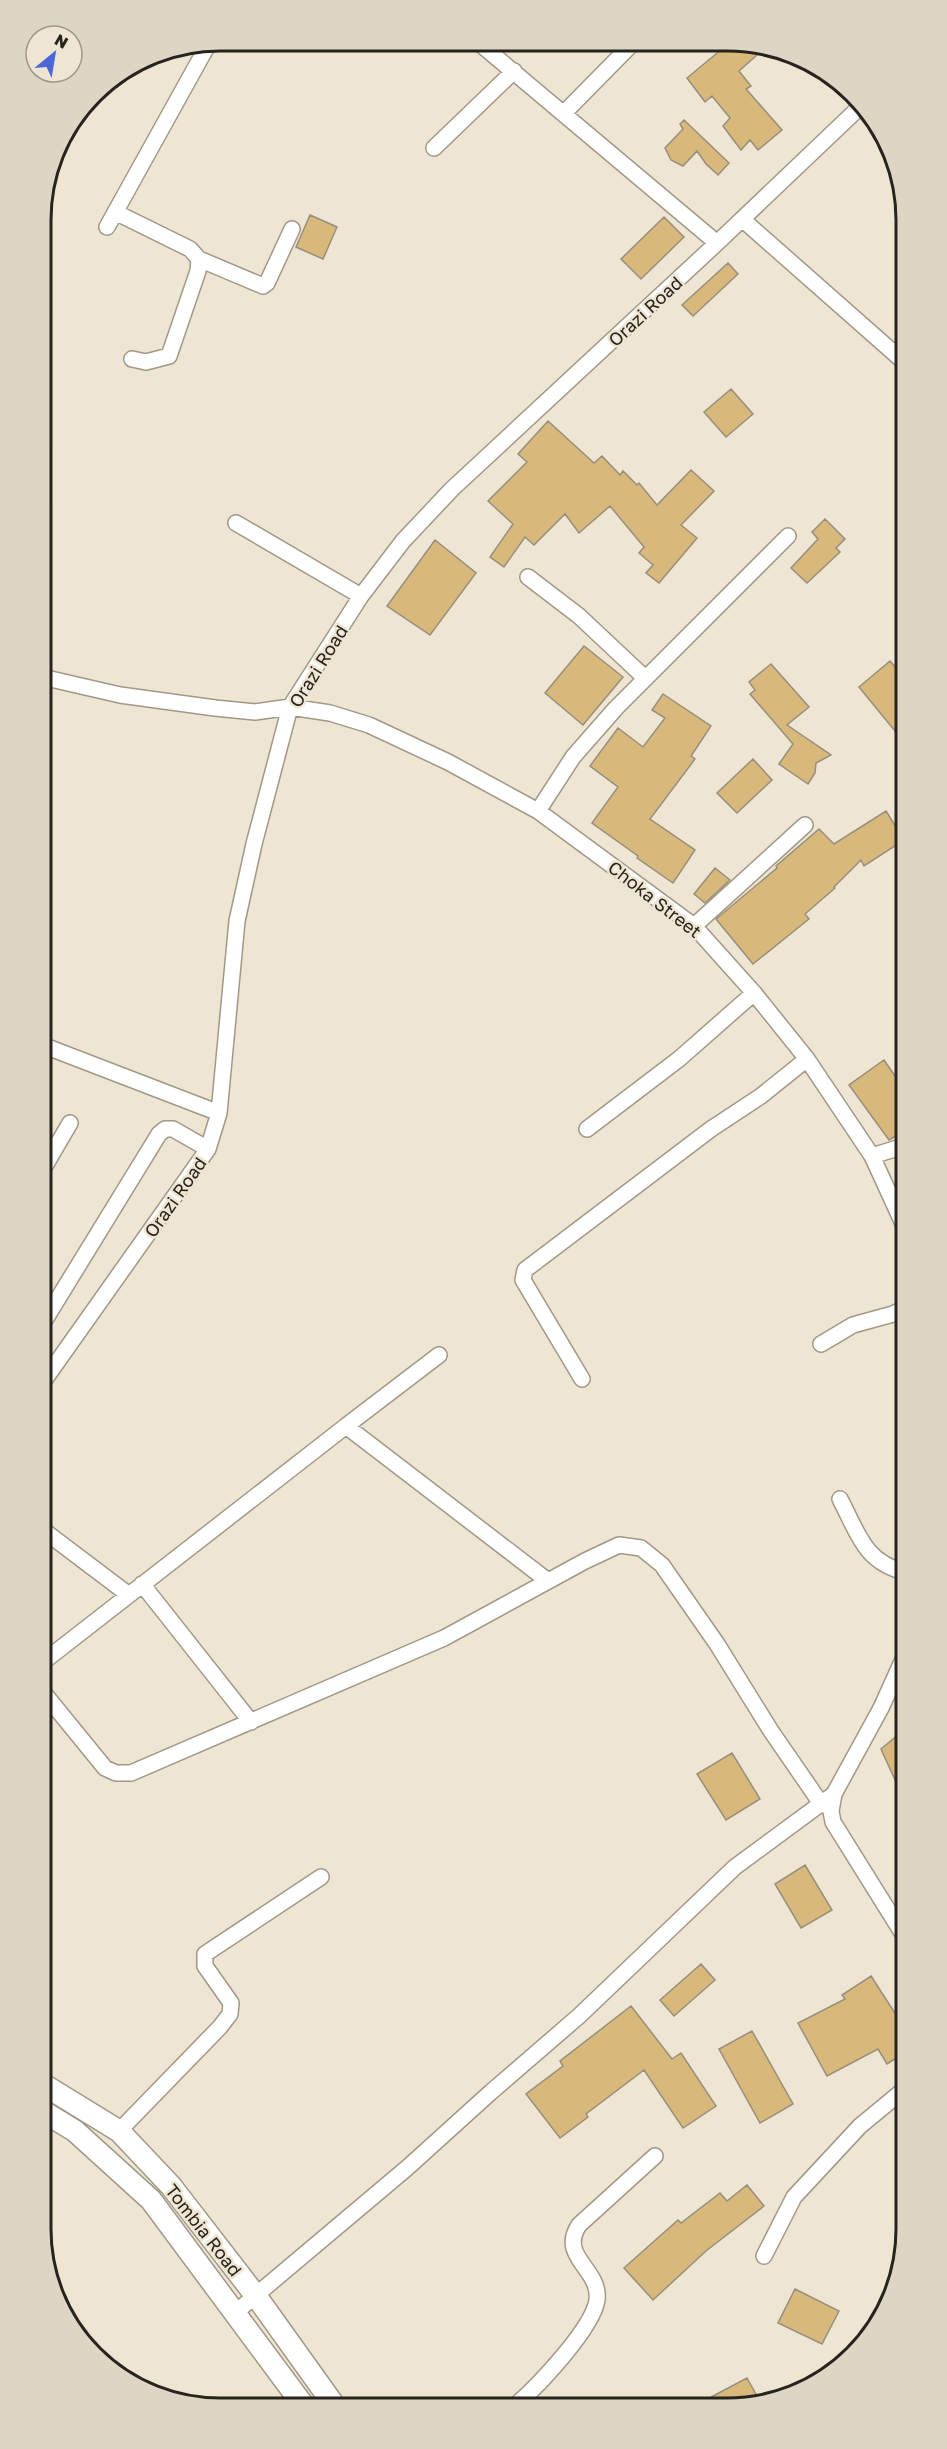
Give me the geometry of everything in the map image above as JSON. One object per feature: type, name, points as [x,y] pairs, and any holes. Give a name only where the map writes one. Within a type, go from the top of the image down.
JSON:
[{"type":"main road","name":"Tombia Road","points":[[51,2089],[119,2131],[171,2186],[256,2296],[329,2398]]},
{"type":"main road","name":"Tombia Road","points":[[51,2116],[75,2131],[151,2200],[298,2398]]},
{"type":"street","points":[[489,51],[717,243]]},
{"type":"street","points":[[564,113],[625,51]]},
{"type":"street","points":[[107,227],[204,52]]},
{"type":"street","points":[[434,148],[514,71]]},
{"type":"street","name":"Orazi Road","points":[[51,1371],[208,1149],[219,1113],[237,921],[254,844],[290,707],[361,596],[403,541],[452,489],[856,111]]},
{"type":"street","points":[[115,212],[190,249],[199,259],[256,286],[267,283],[292,229]]},
{"type":"street","points":[[742,219],[896,355]]},
{"type":"street","points":[[132,359],[146,362],[169,356],[198,272],[199,259]]},
{"type":"street","points":[[236,523],[361,596]]},
{"type":"street","points":[[538,812],[573,757],[616,708],[788,536]]},
{"type":"street","points":[[528,577],[579,616],[645,678]]},
{"type":"street","name":"Choka Street","points":[[51,679],[120,695],[215,708],[255,712],[290,707],[330,713],[369,725],[448,762],[538,812],[694,926],[754,993],[807,1059],[872,1156],[896,1208]]},
{"type":"street","points":[[694,926],[805,825]]},
{"type":"street","points":[[587,1129],[679,1059],[754,993]]},
{"type":"street","points":[[51,1048],[219,1113]]},
{"type":"street","points":[[582,1379],[523,1280],[525,1270],[711,1129],[761,1096],[807,1059]]},
{"type":"street","points":[[51,1155],[70,1123]]},
{"type":"street","points":[[51,1310],[159,1134],[165,1129],[173,1130],[208,1149]]},
{"type":"street","points":[[872,1156],[896,1148]]},
{"type":"street","points":[[822,1344],[853,1325],[896,1312]]},
{"type":"street","points":[[51,1656],[438,1355]]},
{"type":"street","points":[[346,1426],[548,1581]]},
{"type":"street","points":[[840,1499],[869,1553],[886,1566],[896,1569]]},
{"type":"street","points":[[51,1536],[129,1595]]},
{"type":"street","points":[[51,1702],[105,1768],[116,1773],[131,1773],[148,1768],[444,1638],[619,1545],[641,1548],[662,1565],[717,1644],[771,1731],[822,1805]]},
{"type":"street","points":[[142,1584],[251,1722]]},
{"type":"street","points":[[896,1675],[881,1708],[834,1794],[831,1811],[833,1822],[896,1924]]},
{"type":"street","points":[[236,2312],[407,2168],[579,2016],[735,1867],[834,1794]]},
{"type":"street","points":[[119,2131],[230,2014],[231,2003],[205,1966],[205,1954],[321,1877]]},
{"type":"street","points":[[764,2256],[794,2197],[861,2126],[896,2096]]},
{"type":"street","points":[[522,2398],[578,2337],[591,2316],[597,2300],[596,2284],[576,2255],[572,2245],[574,2233],[579,2225],[655,2156]]},
{"type":"building","points":[[720,51],[758,54],[739,71],[751,86],[746,89],[782,130],[758,150],[750,140],[741,150],[723,126],[730,118],[712,96],[705,102],[687,78]]},
{"type":"building","points":[[684,120],[729,163],[718,175],[697,151],[683,166],[671,160],[665,148],[683,129],[680,124]]},
{"type":"building","points":[[310,215],[337,227],[323,259],[296,247]]},
{"type":"building","points":[[664,217],[684,237],[641,279],[621,259]]},
{"type":"building","points":[[728,263],[738,274],[693,316],[682,305]]},
{"type":"building","points":[[731,389],[753,414],[726,437],[704,412]]},
{"type":"building","points":[[548,421],[594,463],[602,456],[620,475],[623,471],[637,485],[639,483],[657,505],[691,470],[714,491],[681,525],[697,538],[659,583],[646,573],[653,565],[639,553],[644,547],[610,506],[579,533],[565,514],[534,545],[525,537],[504,567],[490,557],[513,524],[488,501],[527,462],[518,454]]},
{"type":"building","points":[[825,519],[845,539],[836,548],[840,552],[807,583],[791,568],[818,539],[812,532]]},
{"type":"building","points":[[435,540],[476,573],[430,635],[387,606]]},
{"type":"building","points":[[584,646],[623,677],[583,725],[545,693]]},
{"type":"building","points":[[890,661],[896,668],[896,732],[859,687]]},
{"type":"building","points":[[771,664],[809,707],[787,725],[831,755],[816,763],[815,773],[808,784],[779,764],[793,744],[750,694],[755,690],[749,682]]},
{"type":"building","points":[[663,694],[711,726],[691,756],[695,759],[650,819],[695,850],[673,883],[592,823],[618,787],[590,766],[618,728],[643,747],[665,718],[652,710]]},
{"type":"building","points":[[753,759],[772,780],[737,813],[717,793]]},
{"type":"building","points":[[886,811],[896,827],[896,845],[864,866],[861,860],[835,888],[805,914],[809,919],[753,964],[716,919],[819,829],[834,844]]},
{"type":"building","points":[[715,868],[730,880],[705,903],[694,894]]},
{"type":"building","points":[[884,1060],[896,1077],[896,1136],[889,1140],[849,1085]]},
{"type":"building","points":[[896,1736],[896,1782],[881,1749]]},
{"type":"building","points":[[732,1753],[760,1799],[726,1820],[697,1774]]},
{"type":"building","points":[[805,1865],[832,1910],[801,1928],[775,1884]]},
{"type":"building","points":[[701,1964],[715,1980],[674,2016],[660,2000]]},
{"type":"building","points":[[871,1976],[896,2015],[896,2058],[887,2064],[878,2049],[827,2076],[798,2023],[845,1999],[842,1995]]},
{"type":"building","points":[[631,2006],[672,2059],[681,2053],[716,2106],[683,2128],[644,2070],[586,2114],[588,2117],[560,2138],[526,2094],[563,2066],[560,2061]]},
{"type":"building","points":[[752,2031],[793,2104],[760,2123],[719,2049]]},
{"type":"building","points":[[747,2185],[764,2206],[706,2251],[653,2300],[624,2268],[678,2220],[681,2223],[720,2193],[727,2201]]},
{"type":"building","points":[[795,2289],[839,2311],[822,2344],[778,2323]]},
{"type":"building","points":[[747,2378],[757,2396],[749,2397],[709,2398]]}]
